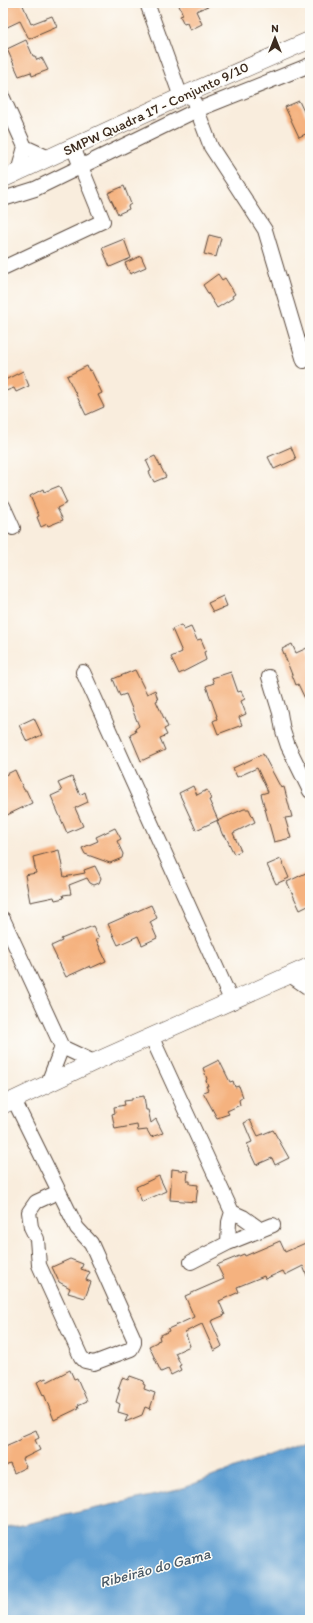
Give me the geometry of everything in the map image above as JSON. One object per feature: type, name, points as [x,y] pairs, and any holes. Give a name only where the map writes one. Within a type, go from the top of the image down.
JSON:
[{"type":"street","points":[[147,3],[186,94],[197,110],[211,147],[265,230],[304,361]]},
{"type":"street","name":"SMPW Quadra 17 - Conjunto 9/10","points":[[10,175],[186,94],[310,40]]},
{"type":"street","points":[[3,199],[35,188],[197,110],[310,65]]},
{"type":"street","points":[[3,98],[25,148],[49,158]]},
{"type":"street","points":[[5,266],[103,221],[73,147]]},
{"type":"street","points":[[10,175],[25,148]]},
{"type":"street","points":[[3,506],[13,528]]},
{"type":"street","points":[[83,672],[232,1002]]},
{"type":"street","points":[[269,677],[288,746],[310,791]]},
{"type":"street","points":[[3,919],[62,1046],[94,1062]]},
{"type":"street","points":[[58,1192],[36,1202],[29,1212],[31,1227],[37,1239],[39,1265],[81,1357],[84,1361],[94,1363],[130,1349],[134,1343],[134,1339],[91,1243],[77,1228],[58,1192],[8,1103],[94,1062],[152,1038],[310,966]]},
{"type":"street","points":[[290,975],[310,989]]},
{"type":"street","points":[[152,1038],[232,1212],[267,1228],[228,1243],[191,1262]]},
{"type":"street","points":[[48,1084],[62,1046]]},
{"type":"street","points":[[228,1243],[229,1222],[232,1212]]},
{"type":"water","name":"Ribeirão do Gama","points":[[310,1439],[310,1620],[3,1620],[3,1529],[178,1490]]},
{"type":"building","points":[[3,3],[22,3],[31,24],[52,16],[57,27],[29,39],[20,21],[3,29]]},
{"type":"building","points":[[178,3],[215,3],[196,11],[202,24],[190,30],[187,23],[184,24],[180,16],[183,15]]},
{"type":"building","points":[[26,40],[33,56],[35,56],[37,60],[42,58],[48,70],[32,76],[31,72],[19,76],[7,49]]},
{"type":"building","points":[[299,101],[306,116],[310,114],[310,132],[299,137],[285,107]]},
{"type":"building","points":[[124,186],[131,204],[128,206],[129,209],[118,214],[108,193]]},
{"type":"building","points":[[209,235],[221,238],[216,257],[204,254]]},
{"type":"building","points":[[124,239],[131,258],[110,267],[102,248]]},
{"type":"building","points":[[141,256],[146,267],[130,274],[125,263]]},
{"type":"building","points":[[218,274],[222,280],[225,278],[235,294],[232,296],[233,298],[217,308],[203,285]]},
{"type":"building","points":[[87,366],[89,371],[91,370],[102,393],[98,395],[104,407],[86,415],[67,376]]},
{"type":"building","points":[[23,371],[29,386],[16,392],[14,388],[3,392],[3,381]]},
{"type":"building","points":[[291,447],[296,459],[274,469],[268,457]]},
{"type":"building","points":[[155,456],[166,477],[154,482],[149,472],[151,471],[146,460]]},
{"type":"building","points":[[59,486],[67,503],[57,508],[63,520],[41,527],[37,517],[39,516],[30,496],[43,489],[44,492]]},
{"type":"building","points":[[223,596],[227,606],[213,612],[208,603]]},
{"type":"building","points":[[181,625],[184,630],[191,627],[197,640],[201,639],[206,651],[204,652],[206,660],[179,674],[171,657],[182,652],[172,629]]},
{"type":"building","points":[[292,644],[296,653],[307,648],[310,655],[310,709],[298,684],[296,685],[282,649]]},
{"type":"building","points":[[135,670],[147,694],[155,690],[158,700],[156,701],[168,727],[164,729],[167,735],[160,738],[165,750],[141,761],[130,735],[136,732],[135,729],[139,726],[126,694],[120,696],[113,679]]},
{"type":"building","points":[[231,672],[238,692],[241,691],[245,699],[241,701],[246,714],[239,717],[242,725],[218,734],[213,721],[217,719],[217,716],[206,686],[214,683],[212,678]]},
{"type":"building","points":[[34,718],[42,735],[27,742],[19,725]]},
{"type":"building","points":[[263,754],[281,788],[284,787],[292,817],[285,818],[291,838],[274,842],[261,794],[268,792],[257,768],[237,777],[233,768]]},
{"type":"building","points":[[15,770],[32,803],[3,817],[3,776]]},
{"type":"building","points":[[72,777],[80,795],[85,792],[88,802],[75,808],[83,826],[67,833],[51,796],[62,791],[58,783]]},
{"type":"building","points":[[193,786],[197,795],[207,790],[211,799],[209,800],[218,820],[196,830],[179,793]]},
{"type":"building","points":[[244,809],[249,809],[255,822],[233,833],[241,851],[234,854],[225,835],[223,836],[217,821]]},
{"type":"building","points":[[115,828],[121,839],[117,841],[123,854],[122,858],[110,863],[85,854],[82,848],[98,841],[96,837]]},
{"type":"building","points":[[59,850],[64,877],[85,873],[84,870],[95,866],[101,878],[99,883],[94,885],[90,883],[87,878],[69,885],[71,894],[63,895],[64,898],[55,900],[54,897],[30,902],[25,875],[36,873],[33,857]]},
{"type":"building","points":[[281,859],[289,878],[276,884],[267,865]]},
{"type":"building","points":[[310,871],[310,905],[300,910],[287,882]]},
{"type":"building","points":[[151,905],[157,918],[150,922],[157,938],[142,945],[138,936],[118,945],[108,924]]},
{"type":"building","points":[[93,926],[99,938],[96,939],[106,961],[91,968],[90,966],[66,977],[51,946],[62,941],[61,939]]},
{"type":"building","points":[[219,1060],[230,1082],[233,1081],[235,1087],[239,1086],[243,1097],[239,1100],[240,1105],[227,1111],[229,1114],[217,1118],[203,1092],[208,1090],[206,1086],[208,1086],[203,1068]]},
{"type":"building","points":[[144,1096],[146,1110],[148,1110],[151,1123],[156,1119],[163,1133],[151,1137],[147,1130],[138,1131],[137,1125],[115,1129],[112,1114],[115,1113],[114,1107],[125,1105],[124,1101],[132,1100],[132,1098]]},
{"type":"building","points":[[250,1120],[258,1136],[273,1130],[289,1158],[275,1165],[272,1158],[256,1165],[247,1144],[252,1142],[244,1123]]},
{"type":"building","points":[[172,1169],[188,1171],[187,1181],[190,1181],[190,1184],[198,1185],[196,1202],[170,1200]]},
{"type":"building","points":[[159,1176],[166,1191],[142,1202],[136,1187]]},
{"type":"building","points":[[280,1241],[285,1252],[310,1241],[310,1283],[303,1266],[285,1275],[283,1271],[265,1279],[264,1276],[237,1287],[239,1292],[219,1301],[225,1315],[211,1321],[222,1346],[214,1351],[202,1324],[185,1332],[190,1346],[175,1353],[181,1365],[179,1366],[181,1370],[171,1375],[168,1369],[161,1372],[149,1346],[160,1340],[159,1336],[169,1331],[168,1329],[194,1317],[185,1296],[224,1279],[217,1265],[244,1254],[245,1256]]},
{"type":"building","points":[[70,1259],[83,1264],[81,1269],[90,1272],[86,1280],[91,1282],[85,1298],[68,1293],[70,1288],[59,1282],[52,1267]]},
{"type":"building","points":[[70,1370],[74,1379],[77,1378],[87,1401],[78,1405],[79,1408],[54,1420],[44,1394],[43,1395],[37,1382],[46,1378],[47,1382]]},
{"type":"building","points":[[130,1376],[144,1381],[144,1389],[155,1393],[150,1409],[145,1407],[142,1415],[125,1422],[128,1415],[118,1412],[120,1404],[116,1402],[120,1389],[118,1389],[122,1378],[128,1380]]},
{"type":"building","points":[[36,1430],[39,1438],[35,1440],[40,1450],[22,1459],[26,1467],[14,1473],[10,1464],[3,1467],[3,1447]]}]
